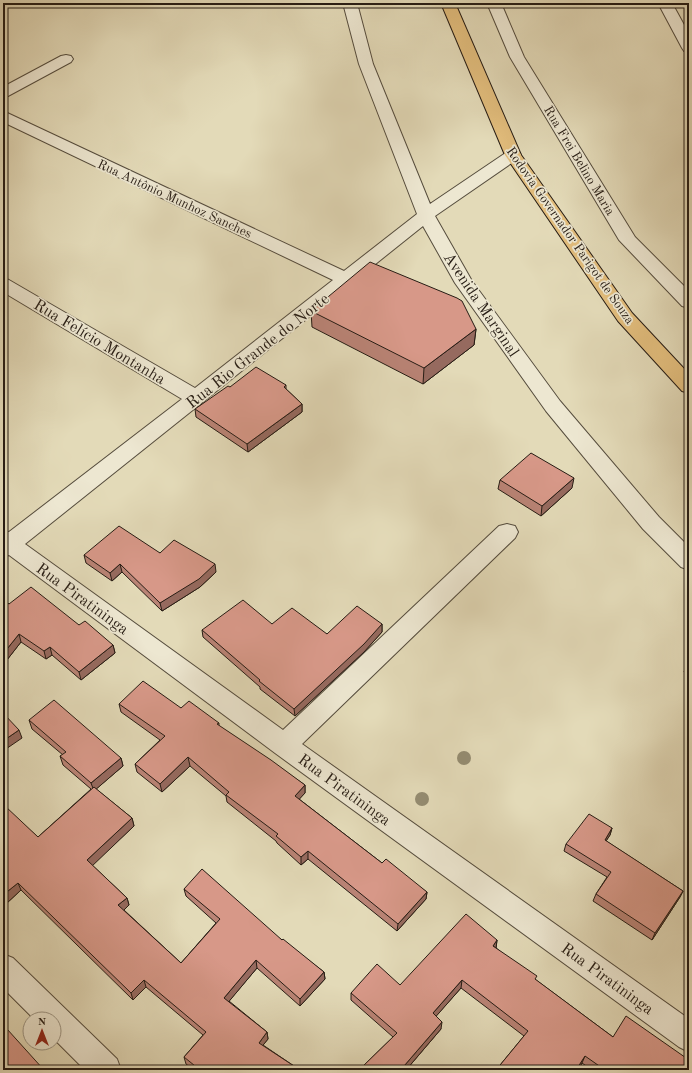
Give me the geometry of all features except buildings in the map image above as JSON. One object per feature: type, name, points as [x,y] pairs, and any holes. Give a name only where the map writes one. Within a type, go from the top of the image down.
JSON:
[{"type":"main road","name":"Rodovia Governador Parigot de Souza","points":[[448,3],[513,155],[624,317],[689,386]]},
{"type":"street","name":"Avenida Marginal","points":[[350,3],[366,64],[426,215],[464,283],[553,406],[651,523],[689,561]]},
{"type":"street","name":"Rua Frei Belino Maria","points":[[494,3],[517,57],[628,240],[689,302]]},
{"type":"street","points":[[665,3],[689,48]]},
{"type":"street","points":[[3,93],[66,59]]},
{"type":"street","name":"Rua Antônio Munhoz Sanches","points":[[3,116],[346,279]]},
{"type":"street","name":"Rua Rio Grande do Norte","points":[[5,544],[196,398],[426,215],[513,155]]},
{"type":"street","name":"Rua Felício Montanha","points":[[3,284],[196,398]]},
{"type":"street","points":[[284,746],[507,532]]},
{"type":"street","name":"Rua Piratininga","points":[[5,544],[689,1037]]},
{"type":"street","points":[[3,968],[106,1070]]}]
